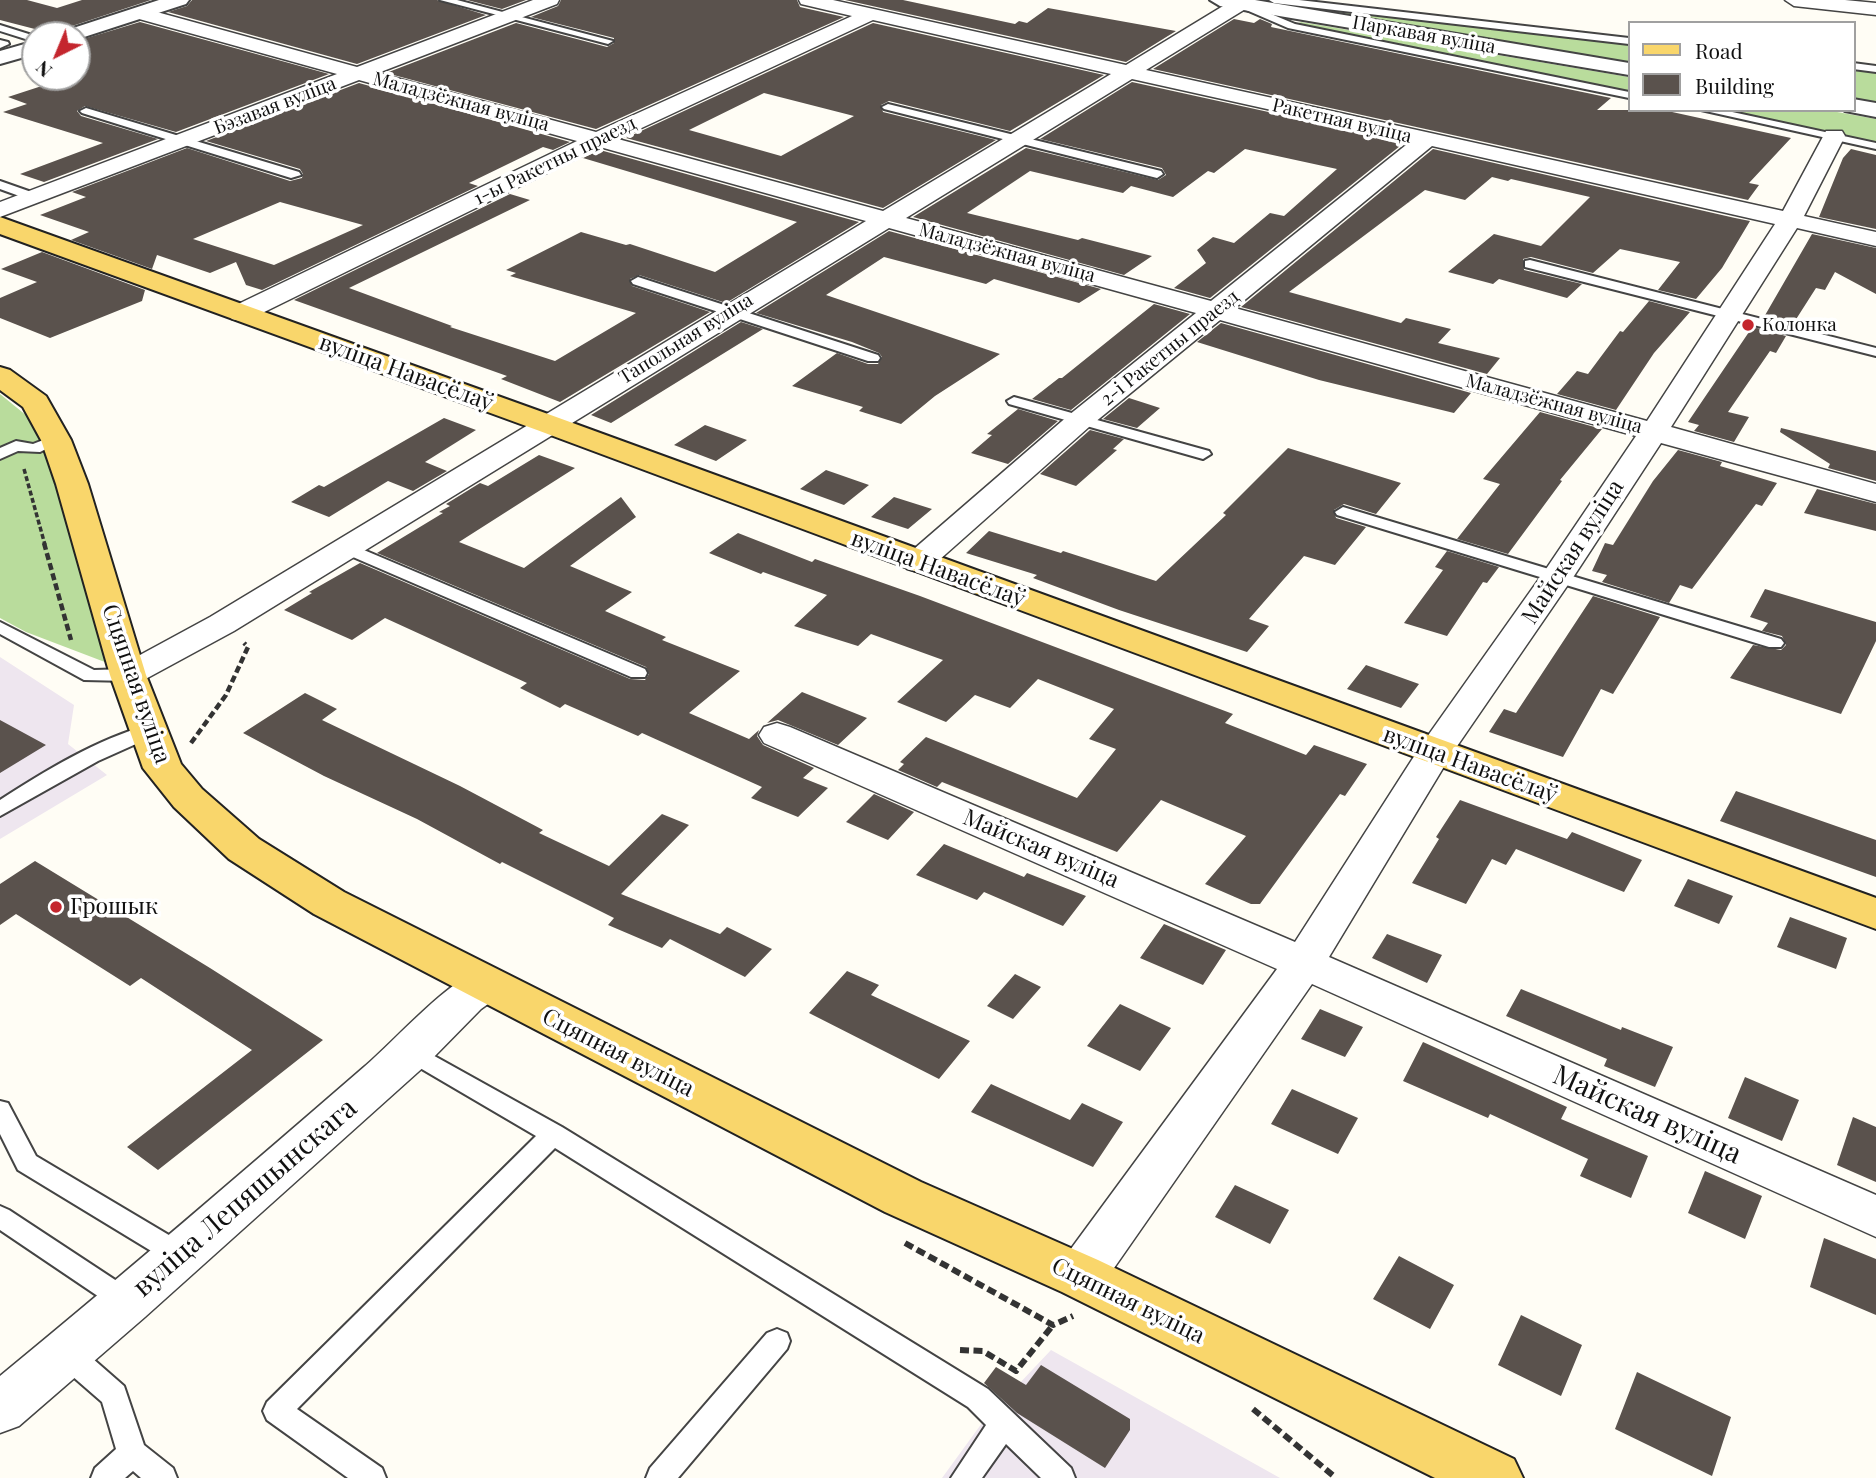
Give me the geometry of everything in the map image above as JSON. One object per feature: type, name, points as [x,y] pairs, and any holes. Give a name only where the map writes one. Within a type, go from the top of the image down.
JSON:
[{"type":"main road","name":"вуліца Навасёлаў","points":[[0,225],[548,424],[1876,914]]},
{"type":"main road","name":"Сцяпная вуліца","points":[[0,376],[36,402],[56,440],[72,484],[128,675],[169,738],[163,768],[188,798],[244,849],[329,903],[450,968],[486,983],[549,1018],[903,1197],[1080,1276],[1494,1478]]},
{"type":"street","points":[[91,29],[179,0]]},
{"type":"street","name":"Бэзавая вуліца","points":[[0,210],[550,0]]},
{"type":"street","name":"Ракетная вуліца","points":[[808,0],[1876,239]]},
{"type":"street","points":[[1794,0],[1876,9]]},
{"type":"street","name":"Паркавая вуліца","points":[[1234,1],[1628,69]]},
{"type":"street","name":"Тапольная вуліца","points":[[128,675],[222,624],[1127,72],[1234,1]]},
{"type":"street","name":"Маладзёжная вуліца","points":[[139,13],[1876,493]]},
{"type":"street","name":"1-ы Ракетны праезд","points":[[241,313],[597,140],[871,14]]},
{"type":"street","points":[[0,58],[21,51]]},
{"type":"street","points":[[1855,106],[1876,110]]},
{"type":"street","name":"Майская вуліца","points":[[1080,1276],[1304,963],[1436,752],[1558,576],[1731,315],[1791,218],[1834,136]]},
{"type":"street","name":"2-і Ракетны праезд","points":[[918,562],[1079,421],[1426,140]]},
{"type":"street","name":"Майская вуліца","points":[[777,735],[1304,963],[1876,1217]]},
{"type":"street","name":"вуліца Лепяшынскага","points":[[0,1409],[127,1302],[486,983]]},
{"type":"lane","points":[[445,0],[608,41]]},
{"type":"lane","points":[[1274,0],[1628,41]]},
{"type":"lane","points":[[1234,1],[1293,26],[1628,95]]},
{"type":"lane","points":[[0,28],[21,34]]},
{"type":"lane","points":[[1855,66],[1876,69]]},
{"type":"lane","points":[[888,107],[1157,174]]},
{"type":"lane","points":[[86,111],[295,175]]},
{"type":"lane","points":[[1716,112],[1876,146]]},
{"type":"lane","points":[[0,185],[33,197]]},
{"type":"lane","points":[[1530,264],[1876,352]]},
{"type":"lane","points":[[638,281],[873,358]]},
{"type":"lane","points":[[1014,401],[1203,454]]},
{"type":"lane","points":[[0,454],[16,446],[35,449],[56,440]]},
{"type":"lane","points":[[1343,512],[1775,643]]},
{"type":"lane","points":[[345,547],[638,673]]},
{"type":"lane","points":[[0,627],[91,676],[128,675]]},
{"type":"lane","points":[[0,809],[38,784],[118,742],[169,738]]},
{"type":"lane","points":[[411,1052],[553,1134],[978,1398],[1061,1478]]},
{"type":"lane","points":[[0,1110],[27,1163],[180,1255]]},
{"type":"lane","points":[[372,1478],[277,1411],[553,1134]]},
{"type":"lane","points":[[0,1217],[127,1302]]},
{"type":"lane","points":[[660,1478],[777,1342]]},
{"type":"lane","points":[[66,1353],[114,1395],[132,1453],[163,1478]]},
{"type":"lane","points":[[965,1478],[1004,1423]]},
{"type":"lane","points":[[105,1478],[132,1453]]},
{"type":"path","points":[[169,738],[226,695],[248,647],[222,624]]},
{"type":"path","points":[[983,1351],[1016,1371],[1052,1325]]},
{"type":"shaded area","points":[[0,657],[74,705],[68,744],[107,775],[0,839]]},
{"type":"shaded area","points":[[1051,1350],[1280,1478],[942,1478],[982,1423]]},
{"type":"green space","points":[[1302,6],[1628,44],[1628,64],[1296,8]]},
{"type":"green space","points":[[1301,22],[1628,77],[1628,93],[1296,24]]},
{"type":"green space","points":[[1855,69],[1876,72],[1876,104],[1855,101]]},
{"type":"green space","points":[[1719,112],[1837,112],[1876,119],[1876,145]]},
{"type":"green space","points":[[0,394],[27,416],[56,463],[110,664],[26,632],[0,618]]},
{"type":"building","points":[[0,0],[27,0],[57,8],[82,0],[151,0],[87,21],[21,21],[21,25],[0,20]]},
{"type":"building","points":[[192,0],[437,0],[486,15],[357,64],[168,12],[187,6]]},
{"type":"building","points":[[467,0],[526,0],[502,9]]},
{"type":"building","points":[[561,0],[797,0],[800,7],[844,17],[596,129],[386,73],[516,23],[607,47],[614,43],[614,38],[531,17],[558,6]]},
{"type":"building","points":[[845,0],[903,0],[1015,24],[1019,21],[1027,23],[1048,8],[1176,31],[1126,62]]},
{"type":"building","points":[[1234,19],[1254,23],[1260,19],[1272,24],[1271,27],[1611,98],[1597,110],[1672,112],[1791,138],[1749,183],[1759,185],[1748,200],[1153,69]]},
{"type":"building","points":[[140,22],[329,74],[176,132],[85,106],[77,111],[81,116],[158,139],[44,182],[20,174],[103,143],[3,112],[27,104],[8,97],[26,91],[91,91],[91,37]]},
{"type":"building","points":[[873,23],[1104,75],[1010,131],[889,101],[881,105],[883,112],[996,140],[883,208],[626,138]],"holes":[[[764,93],[854,116],[781,156],[689,130]]]},
{"type":"building","points":[[1132,82],[1405,142],[1210,298],[1174,288],[1206,263],[1197,250],[1213,237],[1234,243],[1270,213],[1284,216],[1337,169],[1245,149],[1214,173],[1208,171],[1173,197],[1131,186],[1123,193],[1030,171],[967,213],[1152,256],[1124,275],[913,217],[1026,148],[1158,180],[1166,175],[1162,168],[1040,139]]},
{"type":"building","points":[[359,83],[570,142],[553,150],[543,147],[469,183],[478,186],[262,290],[246,285],[236,262],[210,273],[157,255],[152,269],[71,240],[89,232],[40,215],[86,197],[72,192],[187,148],[290,181],[302,178],[300,169],[206,141]],"holes":[[[280,202],[363,225],[274,265],[193,239]]]},
{"type":"building","points":[[1433,149],[1750,221],[1722,268],[1696,299],[1658,290],[1680,262],[1620,249],[1593,273],[1531,257],[1523,259],[1524,270],[1582,284],[1567,298],[1499,279],[1493,284],[1448,272],[1494,234],[1541,246],[1590,197],[1492,177],[1465,200],[1425,190],[1289,292],[1401,323],[1406,318],[1451,329],[1438,343],[1500,358],[1487,374],[1241,307]]},
{"type":"building","points":[[1851,149],[1876,155],[1876,229],[1819,217],[1843,158]]},
{"type":"building","points":[[600,150],[859,222],[726,303],[639,275],[630,279],[632,286],[710,312],[560,402],[501,379],[507,376],[294,300],[510,194],[530,200],[349,288],[452,326],[450,327],[555,361],[636,313],[510,276],[516,273],[506,270],[581,232],[630,244],[715,272],[797,222],[583,158]]},
{"type":"building","points":[[889,231],[1101,289],[1079,303],[994,279],[986,284],[884,257],[826,295],[1000,354],[935,396],[901,424],[859,411],[863,407],[792,386],[837,353],[868,364],[878,364],[882,357],[879,353],[852,342],[756,313]]},
{"type":"building","points":[[1812,234],[1876,248],[1876,294],[1835,272],[1825,290],[1816,288],[1793,324],[1764,317]]},
{"type":"building","points":[[42,252],[145,290],[142,301],[50,338],[0,318],[0,298],[37,282],[1,269]]},
{"type":"building","points":[[1649,301],[1690,312],[1654,353],[1616,410],[1557,394],[1577,371],[1588,374],[1620,331],[1623,332]]},
{"type":"building","points":[[1154,304],[1190,314],[1071,410],[1032,399],[1062,378]]},
{"type":"building","points":[[741,322],[763,329],[611,423],[591,415]]},
{"type":"building","points":[[1221,323],[1471,393],[1454,413],[1319,380],[1197,342]]},
{"type":"building","points":[[1757,328],[1786,336],[1776,353],[1770,351],[1728,412],[1749,417],[1734,442],[1694,431],[1699,425],[1688,422],[1751,329]]},
{"type":"building","points":[[1129,398],[1160,408],[1137,428],[1103,419]]},
{"type":"building","points":[[1018,409],[1058,421],[1008,464],[971,453],[992,435],[987,434]]},
{"type":"building","points":[[1540,412],[1602,429],[1560,480],[1562,481],[1508,554],[1457,539],[1500,484],[1483,479]]},
{"type":"building","points":[[444,418],[476,430],[425,462],[447,471],[413,491],[388,481],[329,517],[291,502],[319,485],[324,487]]},
{"type":"building","points":[[705,425],[747,440],[716,461],[674,445]]},
{"type":"building","points":[[1781,428],[1876,451],[1876,481],[1828,468],[1830,464],[1780,432]]},
{"type":"building","points":[[1090,430],[1124,439],[1113,449],[1117,450],[1076,486],[1040,474]]},
{"type":"building","points":[[1288,448],[1401,483],[1376,514],[1344,504],[1334,510],[1336,518],[1366,527],[1335,565],[1304,556],[1249,619],[1269,626],[1247,652],[1119,610],[1033,578],[1037,575],[966,553],[989,531],[1156,581],[1226,515],[1223,513]]},
{"type":"building","points":[[1678,450],[1722,462],[1720,466],[1777,483],[1762,506],[1756,504],[1692,589],[1680,585],[1669,603],[1602,582],[1607,575],[1592,571],[1605,543],[1613,545],[1653,481]]},
{"type":"building","points":[[539,455],[575,468],[459,542],[524,568],[621,497],[636,517],[570,566],[632,592],[605,611],[666,637],[662,640],[740,671],[689,713],[749,739],[759,730],[757,736],[763,745],[814,768],[803,778],[828,788],[798,817],[751,798],[762,787],[642,733],[638,736],[565,704],[560,708],[520,688],[527,683],[385,618],[352,640],[284,610],[312,593],[309,592],[360,563],[630,679],[645,680],[649,674],[646,667],[377,553],[443,513],[439,512],[450,506],[446,504],[480,483],[488,486]]},
{"type":"building","points":[[826,470],[869,485],[844,505],[800,489]]},
{"type":"building","points":[[1817,489],[1876,504],[1876,531],[1804,513]]},
{"type":"building","points":[[894,497],[932,509],[908,529],[871,517]]},
{"type":"building","points":[[738,533],[812,562],[815,559],[920,596],[1233,714],[1225,723],[1306,755],[1314,745],[1367,764],[1345,796],[1340,794],[1260,904],[1251,904],[1205,884],[1246,836],[1161,800],[1117,852],[942,782],[937,787],[898,770],[904,764],[900,762],[926,737],[1077,798],[1116,749],[1089,739],[1114,709],[1038,679],[1010,708],[975,695],[946,722],[897,702],[943,660],[871,634],[858,646],[794,626],[827,595],[763,572],[761,574],[709,553]]},
{"type":"building","points":[[1447,551],[1499,567],[1487,583],[1483,582],[1447,636],[1404,623],[1443,570],[1435,567]]},
{"type":"building","points":[[1765,589],[1876,622],[1876,641],[1841,714],[1730,678],[1753,645],[1781,650],[1786,645],[1782,636],[1762,631],[1768,623],[1750,617]]},
{"type":"building","points":[[1593,596],[1660,617],[1613,694],[1601,689],[1563,757],[1489,732],[1504,709],[1516,713]]},
{"type":"building","points":[[1366,665],[1419,684],[1401,708],[1347,689]]},
{"type":"building","points":[[802,692],[867,718],[838,745],[778,720],[767,723]]},
{"type":"building","points":[[305,693],[337,709],[322,720],[460,786],[543,830],[539,833],[609,866],[662,814],[689,825],[621,894],[720,934],[727,927],[772,949],[745,977],[670,939],[662,948],[608,925],[614,918],[502,862],[500,864],[417,819],[324,776],[243,733]]},
{"type":"building","points":[[0,720],[46,745],[0,773]]},
{"type":"building","points":[[1736,791],[1876,840],[1876,877],[1720,821]]},
{"type":"building","points":[[874,794],[914,812],[888,840],[846,822]]},
{"type":"building","points":[[1460,800],[1567,839],[1572,832],[1642,860],[1624,892],[1516,849],[1506,865],[1492,859],[1466,904],[1412,883],[1439,839],[1436,837]]},
{"type":"building","points":[[944,844],[1024,877],[1027,873],[1086,896],[1063,926],[984,892],[977,900],[916,875]]},
{"type":"building","points":[[35,861],[323,1040],[158,1170],[127,1147],[252,1050],[141,978],[130,986],[16,914],[0,925],[0,884]]},
{"type":"building","points":[[1688,879],[1733,896],[1719,924],[1674,906]]},
{"type":"building","points":[[1790,917],[1847,938],[1836,969],[1777,947]]},
{"type":"building","points":[[1164,924],[1226,950],[1203,985],[1140,958]]},
{"type":"building","points":[[1387,934],[1442,955],[1427,983],[1372,958]]},
{"type":"building","points":[[847,971],[879,985],[871,995],[970,1041],[939,1079],[809,1013]]},
{"type":"building","points":[[1015,974],[1041,987],[1013,1019],[987,1006]]},
{"type":"building","points":[[1521,989],[1621,1030],[1622,1027],[1673,1047],[1655,1087],[1604,1066],[1607,1059],[1506,1016]]},
{"type":"building","points":[[1120,1004],[1171,1028],[1140,1071],[1087,1046]]},
{"type":"building","points":[[1320,1009],[1363,1027],[1345,1057],[1301,1039]]},
{"type":"building","points":[[1423,1042],[1567,1107],[1561,1119],[1648,1156],[1631,1198],[1580,1176],[1588,1159],[1490,1114],[1488,1118],[1403,1081]]},
{"type":"building","points":[[1745,1077],[1799,1100],[1782,1141],[1728,1118]]},
{"type":"building","points":[[991,1084],[1070,1120],[1082,1103],[1123,1122],[1093,1167],[971,1112]]},
{"type":"building","points":[[1292,1089],[1358,1118],[1338,1154],[1271,1124]]},
{"type":"building","points":[[1853,1117],[1876,1127],[1876,1182],[1837,1165]]},
{"type":"building","points":[[1705,1171],[1762,1196],[1745,1239],[1688,1213]]},
{"type":"building","points":[[1235,1185],[1289,1210],[1270,1244],[1215,1217]]},
{"type":"building","points":[[1824,1238],[1876,1259],[1876,1315],[1810,1287]]},
{"type":"building","points":[[1399,1256],[1454,1285],[1430,1329],[1373,1299]]},
{"type":"building","points":[[1521,1315],[1582,1345],[1561,1396],[1498,1365]]},
{"type":"building","points":[[1041,1365],[1130,1419],[1130,1430],[1105,1468],[1017,1413],[984,1383],[996,1367],[1026,1385]]},
{"type":"building","points":[[1637,1372],[1731,1417],[1712,1476],[1615,1429]]},
{"type":"place","name":"Колонка","points":[[1748,325]]},
{"type":"place","name":"Грошык","points":[[56,907]]}]
